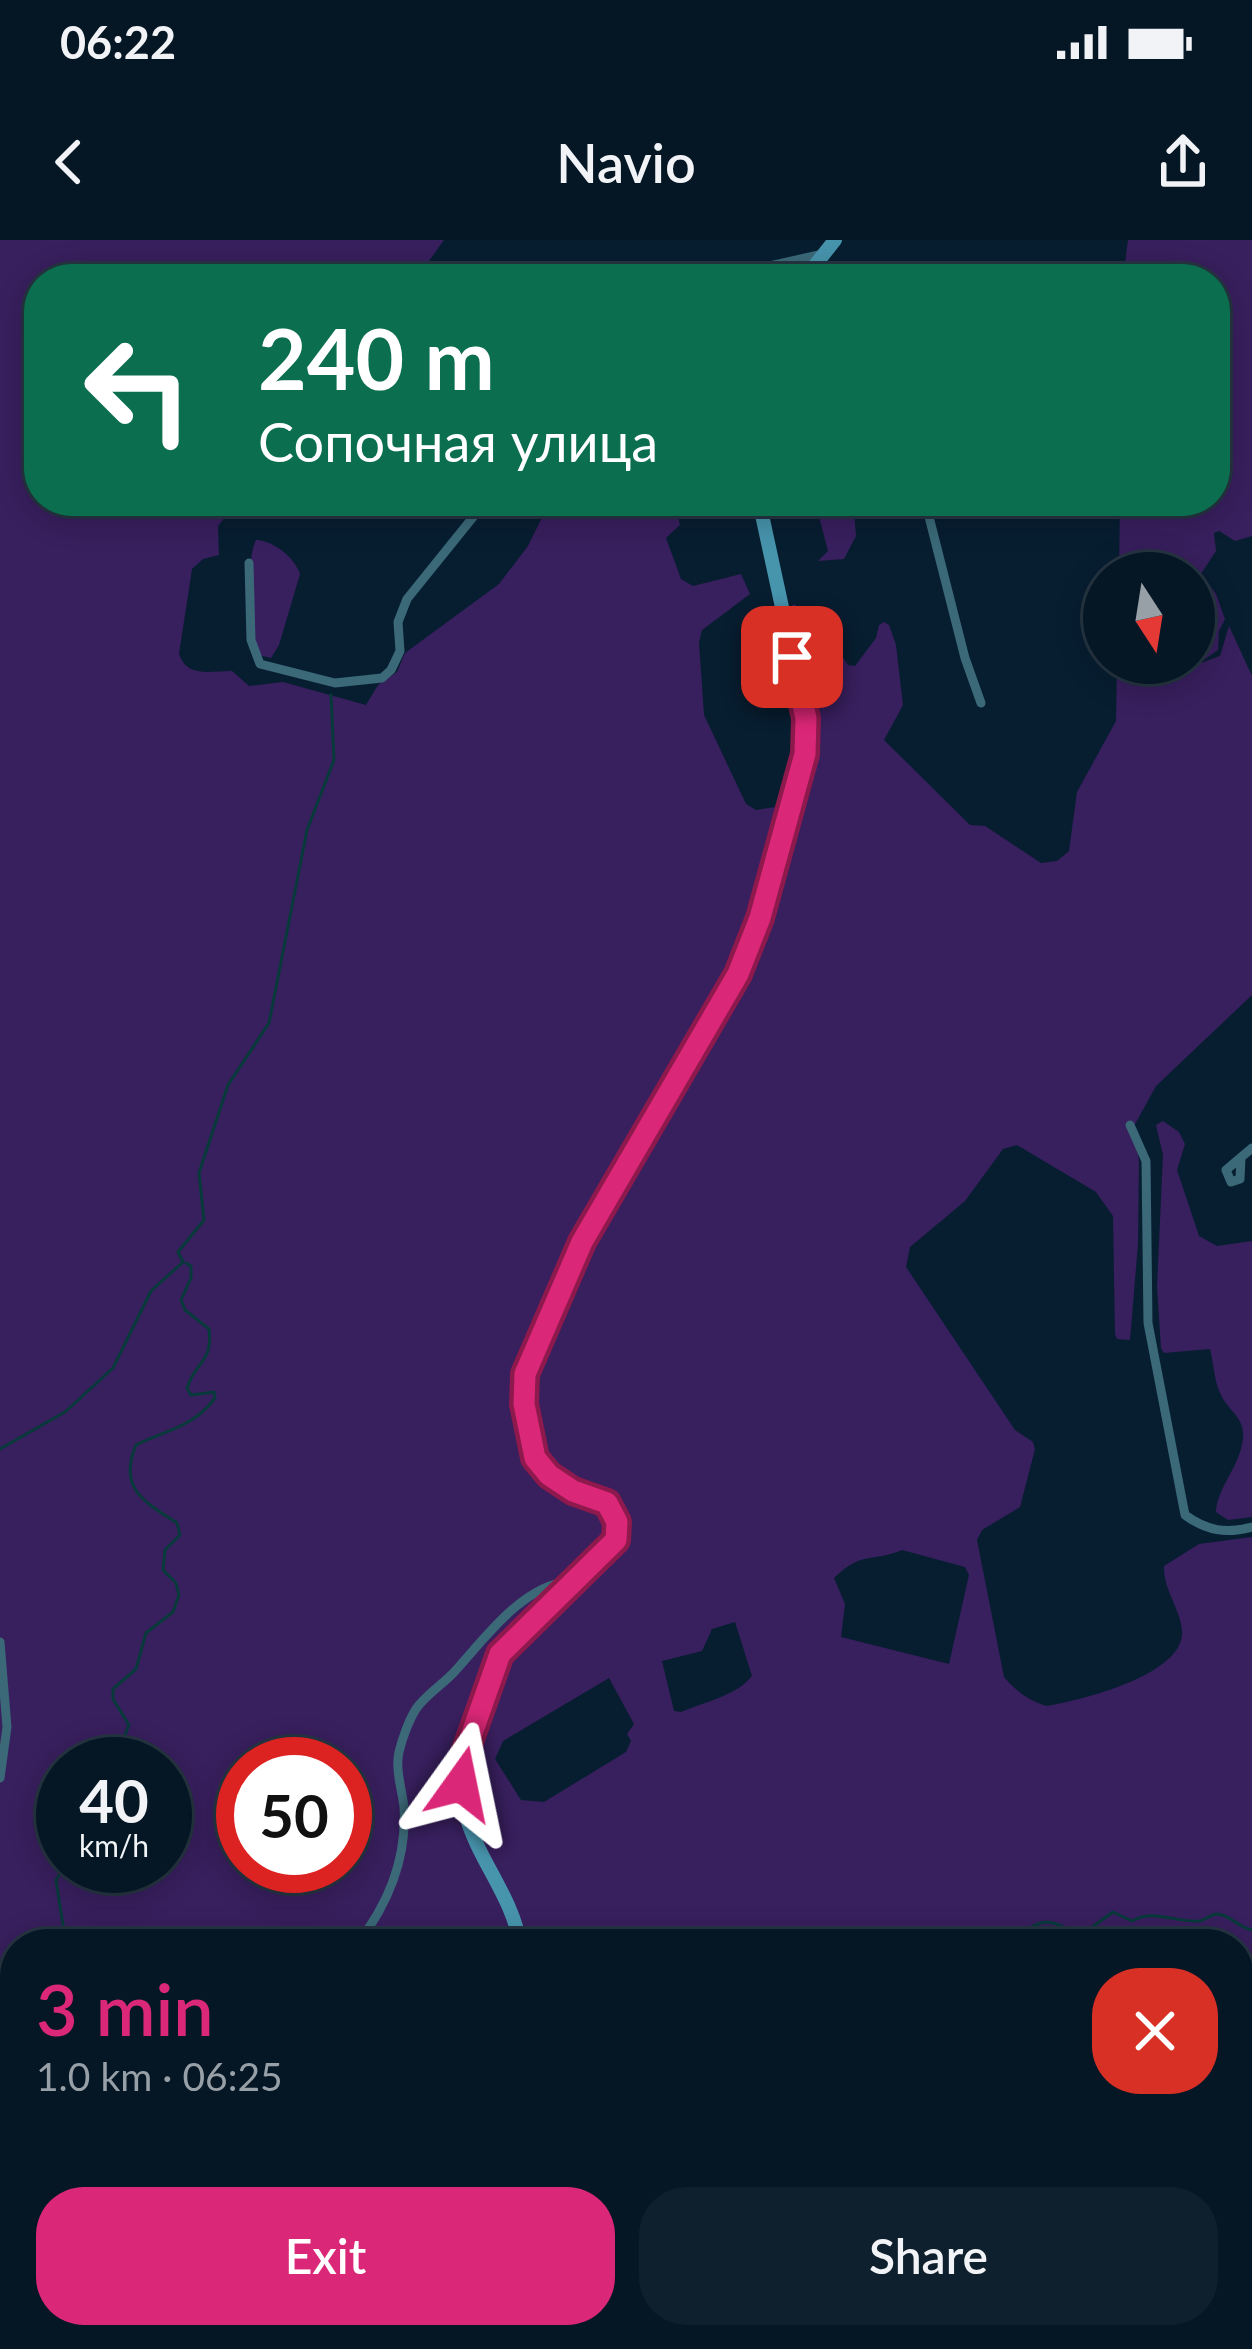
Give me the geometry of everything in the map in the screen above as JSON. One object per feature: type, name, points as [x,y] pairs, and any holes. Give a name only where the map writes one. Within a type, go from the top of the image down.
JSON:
[{"type":"main road","points":[[816,264],[835,240]]},
{"type":"main road","points":[[515,1929],[466,1816],[461,1784],[464,1756],[500,1654],[616,1540],[617,1522],[607,1503],[573,1491],[549,1475],[535,1458],[524,1404],[525,1374],[582,1242],[738,974],[772,875],[805,754],[806,718],[762,516]]},
{"type":"street","points":[[776,264],[824,253]]},
{"type":"street","points":[[248,563],[251,640],[260,664],[335,683],[377,680],[391,670],[400,651],[398,622],[407,599],[474,516]]},
{"type":"street","points":[[929,516],[965,658],[982,703]]},
{"type":"street","points":[[1130,1125],[1146,1161],[1148,1324],[1185,1515],[1223,1532],[1252,1527]]},
{"type":"street","points":[[1241,1157],[1252,1148]]},
{"type":"street","points":[[369,1929],[382,1912],[396,1874],[404,1813],[398,1756],[416,1708],[520,1605],[546,1587],[575,1581]]},
{"type":"street","points":[[0,1642],[7,1727],[0,1778]]},
{"type":"street","points":[[371,1929],[372,1925]]},
{"type":"shaded area","points":[[0,240],[444,240],[427,264],[24,264],[24,516],[226,516],[218,526],[219,555],[203,559],[192,569],[179,654],[188,667],[200,672],[232,671],[249,686],[283,682],[366,705],[378,685],[397,672],[405,653],[499,584],[528,546],[543,516],[678,516],[680,525],[666,538],[681,579],[693,586],[741,574],[750,594],[702,630],[699,642],[704,715],[746,804],[756,810],[789,805],[809,750],[791,606],[795,604],[813,644],[840,653],[848,665],[855,666],[876,638],[879,625],[889,625],[903,705],[884,740],[970,825],[985,826],[1041,863],[1057,861],[1069,851],[1077,792],[1116,721],[1117,684],[1215,684],[1215,658],[1220,656],[1229,626],[1252,676],[1252,995],[1156,1086],[1134,1126],[1139,1161],[1138,1244],[1130,1340],[1117,1339],[1115,1334],[1113,1216],[1096,1192],[1017,1145],[1003,1149],[965,1201],[910,1247],[906,1267],[1015,1430],[1033,1442],[1035,1449],[1020,1507],[982,1530],[977,1540],[1004,1677],[1018,1691],[1047,1706],[1106,1691],[1150,1672],[1179,1646],[1182,1630],[1164,1566],[1199,1544],[1252,1537],[1252,1929],[0,1929]],"holes":[[[902,1550],[965,1567],[969,1575],[949,1664],[841,1637],[845,1604],[834,1578],[860,1560]],[[735,1622],[752,1676],[729,1694],[674,1711],[662,1661],[702,1651],[712,1629]],[[609,1678],[634,1724],[627,1734],[631,1741],[626,1752],[544,1802],[521,1800],[495,1759],[503,1741]]]},
{"type":"shaded area","points":[[1128,240],[1252,240],[1252,536],[1235,541],[1219,531],[1214,533],[1215,553],[1119,552],[1120,516],[1230,516],[1230,264],[1125,264]]},
{"type":"shaded area","points":[[819,516],[854,516],[856,536],[844,559],[818,561],[828,551]]},
{"type":"shaded area","points":[[256,540],[282,551],[300,574],[271,658],[259,655],[254,630],[250,579]]},
{"type":"shaded area","points":[[1215,593],[1225,619],[1219,631],[1215,652]]},
{"type":"shaded area","points":[[1163,1121],[1179,1132],[1185,1144],[1177,1170],[1199,1236],[1217,1246],[1252,1241],[1252,1517],[1228,1520],[1216,1512],[1243,1432],[1219,1391],[1210,1349],[1164,1353],[1161,1348],[1157,1286],[1163,1155],[1156,1125]]},
{"type":"waterway","points":[[0,1449],[65,1412],[113,1368],[151,1291],[183,1262],[178,1252],[204,1220],[199,1173],[228,1085],[269,1023],[307,830],[334,760],[331,695]]},
{"type":"waterway","points":[[124,1737],[129,1725],[113,1699],[113,1689],[136,1669],[146,1633],[173,1612],[179,1595],[176,1583],[163,1570],[165,1550],[180,1535],[177,1523],[137,1492],[131,1460],[136,1445],[189,1422],[215,1398],[214,1392],[191,1395],[187,1388],[210,1340],[209,1329],[185,1310],[181,1300],[191,1278],[191,1266],[186,1263]]},
{"type":"waterway","points":[[58,1893],[64,1929]]},
{"type":"waterway","points":[[1089,1929],[1113,1912],[1132,1921],[1148,1916],[1199,1921],[1217,1914],[1249,1929]]},
{"type":"waterway","points":[[1029,1929],[1046,1922],[1068,1929]]},
{"type":"route","points":[[461,1784],[464,1756],[500,1654],[616,1540],[617,1522],[607,1503],[573,1491],[549,1475],[535,1458],[524,1404],[525,1374],[582,1242],[738,974],[760,918],[805,754],[806,718],[792,657]]}]
